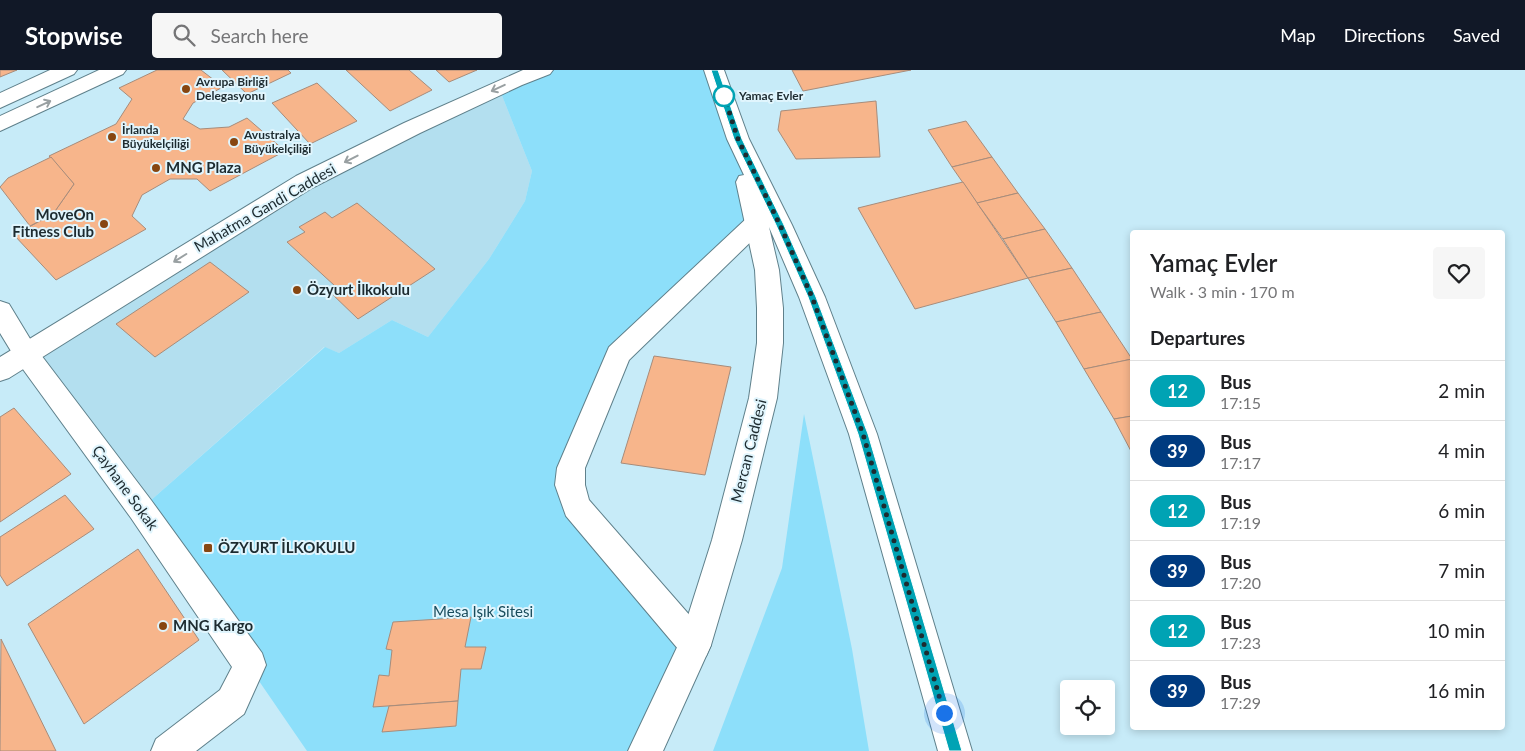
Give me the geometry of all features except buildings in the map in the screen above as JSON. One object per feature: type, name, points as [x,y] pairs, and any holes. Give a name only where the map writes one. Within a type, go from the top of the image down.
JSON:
[{"type":"street","points":[[0,101],[67,70]]},
{"type":"street","points":[[0,124],[116,70]]},
{"type":"street","name":"Mahatma Gandi Caddesi","points":[[0,370],[304,182],[421,124],[515,80],[543,70]]},
{"type":"street","points":[[714,70],[738,139],[780,225],[812,297],[863,434],[955,751]]},
{"type":"street","name":"Mercan Caddesi","points":[[645,751],[695,645],[727,540],[763,398],[770,343],[767,270],[738,139]]},
{"type":"street","points":[[695,645],[576,507],[570,485],[571,468],[618,354],[756,223]]},
{"type":"street","name":"Çayhane Sokak","points":[[0,311],[26,354],[135,501],[250,665],[232,702],[168,751]]},
{"type":"shaded area","name":"Özyurt İlkokulu","points":[[499,88],[532,171],[525,201],[489,259],[428,337],[392,320],[339,353],[324,347],[141,509],[26,354],[270,202]]},
{"type":"green space","name":"Mesa Işık Sitesi","points":[[543,70],[714,70],[738,139],[756,223],[618,354],[570,485],[695,645],[645,751],[307,751],[141,509],[325,347],[339,353],[392,320],[428,337],[489,259],[525,201],[532,171],[499,88]]},
{"type":"green space","points":[[804,414],[852,649],[869,751],[713,751],[782,568]]},
{"type":"bus line","name":"12","points":[[714,70],[738,139],[780,225],[812,297],[863,434],[955,751]]},
{"type":"place","name":"Avrupa Birliği Delegasyonu","points":[[186,89]]},
{"type":"place","name":"Yamaç Evler","points":[[724,96]]},
{"type":"place","name":"İrlanda Büyükelçiliği","points":[[112,137]]},
{"type":"place","name":"Avustralya Büyükelçiliği","points":[[234,142]]},
{"type":"place","name":"MNG Plaza","points":[[156,168]]},
{"type":"place","name":"MoveOn Fitness Club","points":[[104,224]]},
{"type":"place","name":"Özyurt İlkokulu","points":[[297,290]]},
{"type":"place","name":"ÖZYURT İLKOKULU","points":[[208,548]]},
{"type":"place","name":"MNG Kargo","points":[[163,626]]},
{"type":"route","points":[[724,96],[738,139],[780,225],[812,297],[863,434],[944,713]]}]
